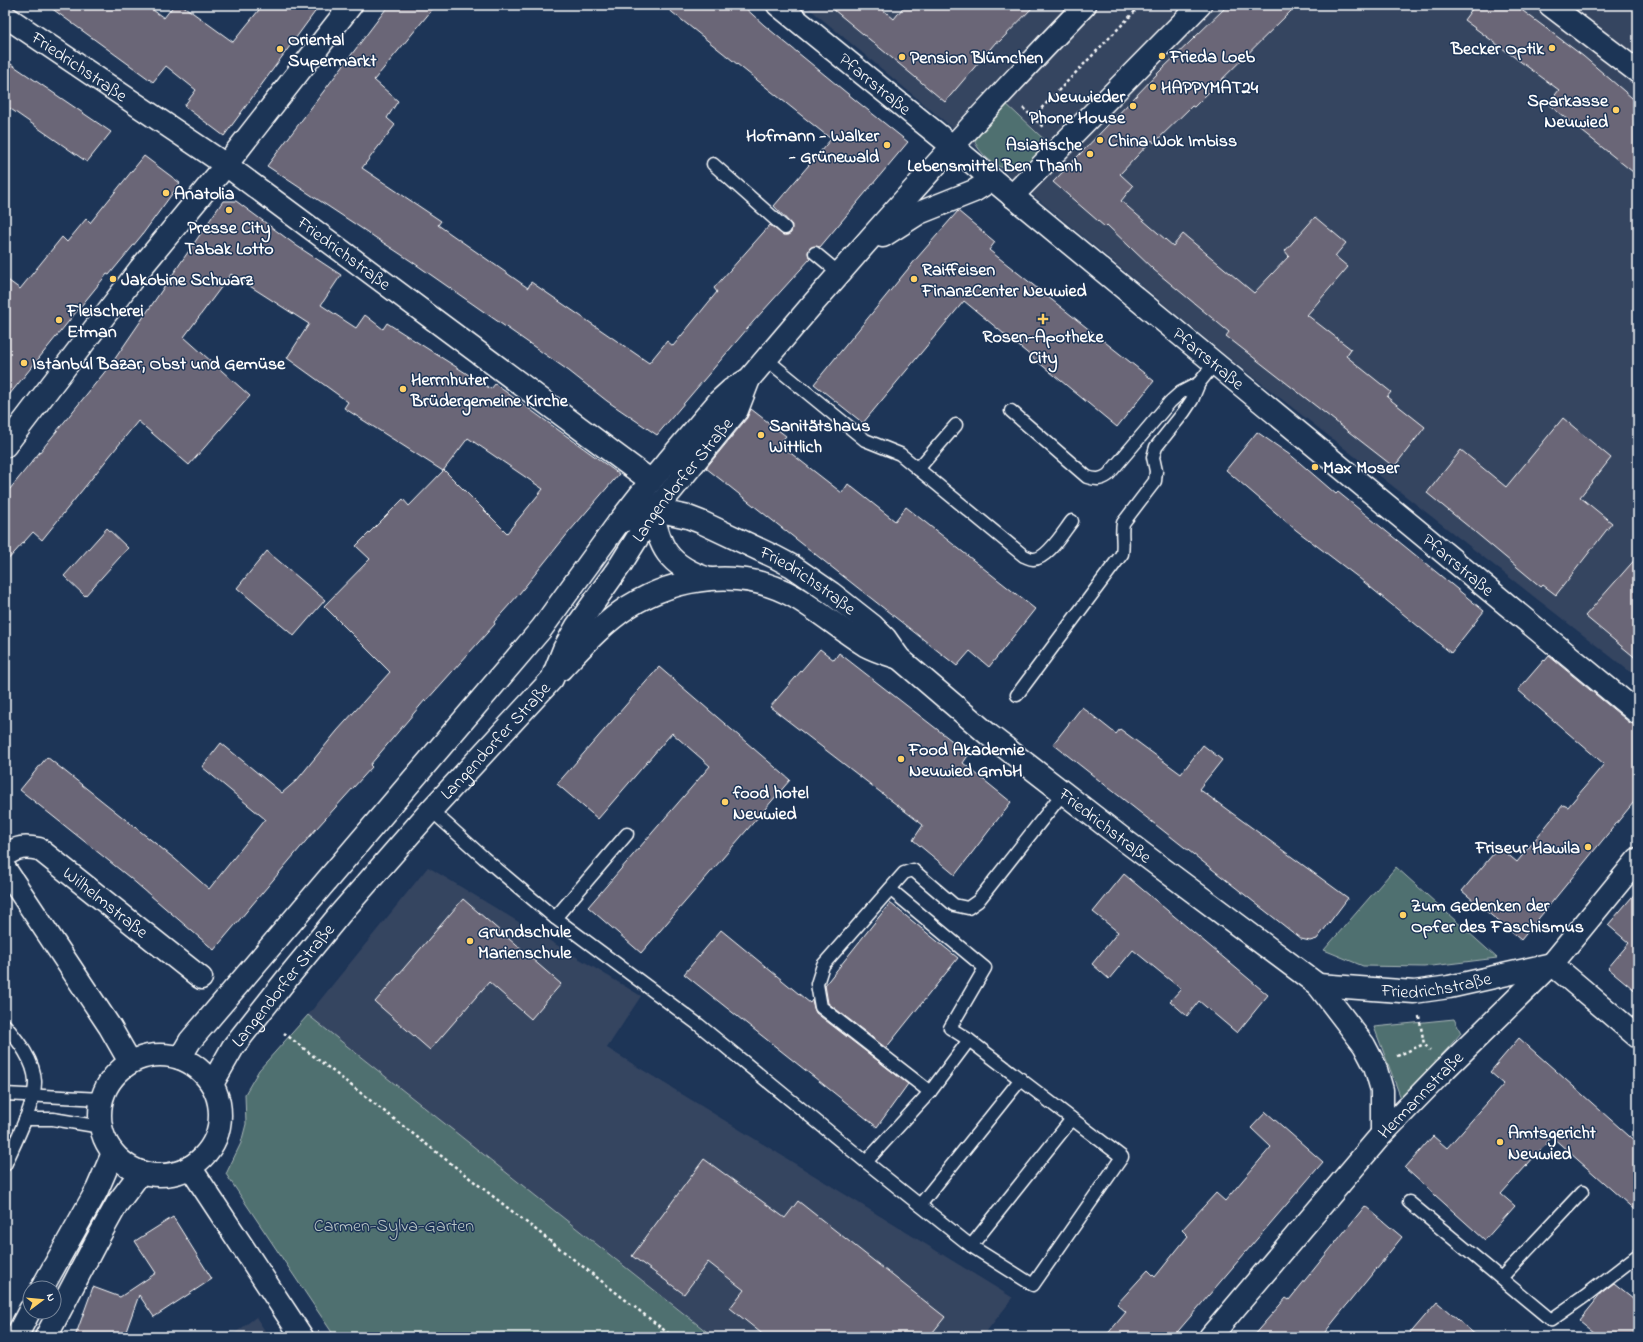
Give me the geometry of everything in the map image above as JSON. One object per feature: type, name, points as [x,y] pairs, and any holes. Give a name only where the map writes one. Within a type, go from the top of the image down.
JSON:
[{"type":"street","points":[[5,446],[140,269],[226,165],[351,5]]},
{"type":"street","name":"Pfarrstraße","points":[[778,5],[952,146],[1638,712]]},
{"type":"street","name":"Langendorfer Straße","points":[[212,1084],[233,1047],[340,914],[431,810],[552,678],[571,635],[590,606],[622,564],[653,513],[737,410],[750,379],[766,359],[839,273],[952,146],[1085,5]]},
{"type":"street","points":[[1012,196],[1200,5]]},
{"type":"street","points":[[1550,5],[1638,72]]},
{"type":"street","name":"Friedrichstraße","points":[[5,16],[226,165],[651,481],[653,513],[660,540],[665,550],[682,568],[710,579]]},
{"type":"street","name":"Langendorfer Straße","points":[[856,254],[919,212],[974,191],[982,186],[989,177]]},
{"type":"street","name":"Langendorfer Straße","points":[[180,1058],[190,1041],[542,628],[619,522],[651,481],[719,401],[732,390],[750,379]]},
{"type":"street","points":[[680,479],[692,510],[701,522]]},
{"type":"street","name":"Friedrichstraße","points":[[619,522],[653,513],[676,514],[701,522],[775,556],[792,566],[831,593],[873,626],[885,638],[899,658],[989,735],[1123,839],[1318,985],[1364,1045],[1374,1066],[1382,1090],[1382,1134]]},
{"type":"street","name":"Friedrichstraße","points":[[552,678],[595,634],[627,608],[670,586],[710,579],[748,580],[778,589],[807,604],[865,644],[876,650],[899,658]]},
{"type":"street","name":"Wilhelmstraße","points":[[5,855],[17,848],[28,847],[39,849],[201,978]]},
{"type":"street","name":"Hermannstraße","points":[[1210,1337],[1382,1134],[1446,1068],[1552,964],[1638,860]]},
{"type":"street","points":[[5,869],[110,1027],[130,1062]]},
{"type":"street","points":[[1552,964],[1638,1037]]},
{"type":"street","name":"Friedrichstraße","points":[[1318,985],[1414,992],[1449,987],[1552,964]]},
{"type":"street","points":[[163,1054],[180,1058],[198,1068],[212,1084],[219,1102],[220,1121],[215,1139],[204,1155],[190,1167],[174,1173],[158,1175],[141,1172],[125,1164],[113,1153],[105,1140],[99,1113],[101,1099],[108,1084],[117,1072],[130,1062],[146,1056],[163,1054]]},
{"type":"street","points":[[46,1280],[97,1190],[113,1153]]},
{"type":"street","points":[[190,1167],[302,1337]]},
{"type":"street","points":[[46,1337],[117,1204],[141,1172]]},
{"type":"street","points":[[16,1337],[25,1320]]},
{"type":"lane","points":[[714,164],[786,228]]},
{"type":"lane","points":[[815,253],[839,273]]},
{"type":"lane","points":[[766,359],[865,440],[900,454],[1024,556],[1032,560],[1040,558],[1047,553],[1072,521]]},
{"type":"lane","points":[[1017,695],[1122,554],[1124,544],[1121,532],[1123,523],[1154,481],[1156,471],[1153,457],[1156,447],[1192,400],[1199,383],[1215,363]]},
{"type":"lane","points":[[1011,411],[1087,477],[1094,480],[1102,479],[1108,475],[1180,392],[1199,383]]},
{"type":"lane","points":[[918,468],[956,426]]},
{"type":"lane","points":[[930,1092],[821,1007],[817,984],[823,966],[904,873],[913,870],[954,905],[968,908],[978,901],[1063,793]]},
{"type":"lane","points":[[431,810],[484,858],[555,918],[699,1025],[971,1246],[1033,1285],[1122,1157],[969,1040],[950,1028],[985,968],[890,889]]},
{"type":"lane","points":[[555,918],[627,834]]},
{"type":"lane","points":[[5,1025],[20,1043],[28,1058],[35,1080],[34,1096],[5,1165]]},
{"type":"lane","points":[[866,1162],[930,1092],[969,1040]]},
{"type":"lane","points":[[920,1205],[1021,1079]]},
{"type":"lane","points":[[5,1094],[101,1099]]},
{"type":"lane","points":[[25,1119],[53,1119],[101,1126]]},
{"type":"lane","points":[[971,1246],[1072,1119]]},
{"type":"lane","points":[[1501,1278],[1582,1192]]},
{"type":"lane","points":[[1409,1202],[1551,1320],[1638,1255]]},
{"type":"path","points":[[1033,118],[1141,5]]},
{"type":"path","points":[[1004,90],[1063,145]]},
{"type":"path","points":[[1414,992],[1424,1044],[1446,1068]]},
{"type":"path","points":[[284,1033],[673,1337]]},
{"type":"shaded area","points":[[805,5],[1638,5],[1638,678],[1225,355]]},
{"type":"shaded area","points":[[428,867],[641,996],[607,1048],[1013,1298],[982,1337],[714,1337],[308,1015]]},
{"type":"shaded area","points":[[256,1317],[269,1337],[230,1337]]},
{"type":"green space","points":[[1003,101],[1050,145],[1028,163],[1013,169],[997,165],[988,159],[979,149],[974,138]]},
{"type":"green space","points":[[1396,867],[1497,958],[1424,967],[1363,966],[1324,950]]},
{"type":"green space","name":"Carmen-Sylva-Garten","points":[[308,1015],[714,1337],[335,1337],[226,1174],[241,1143],[246,1124],[245,1094],[259,1070]]},
{"type":"green space","points":[[1454,1019],[1461,1033],[1402,1101],[1374,1027]]},
{"type":"building","points":[[47,5],[146,5],[164,18],[174,5],[182,5],[233,42],[263,5],[320,5],[224,136],[184,106],[196,90],[166,66],[153,82]]},
{"type":"building","points":[[389,5],[436,5],[374,80],[398,101],[387,118],[395,125],[362,168],[441,221],[438,225],[528,288],[531,282],[649,363],[667,341],[673,346],[717,292],[714,288],[770,225],[783,235],[788,235],[791,233],[792,225],[774,206],[831,139],[663,5],[742,5],[764,25],[908,142],[820,247],[816,246],[810,248],[808,252],[810,259],[753,322],[657,435],[607,401],[569,371],[411,261],[267,166]]},
{"type":"building","points":[[828,5],[877,5],[894,19],[905,5],[1035,5],[999,42],[996,42],[945,102]]},
{"type":"building","points":[[1228,5],[1297,5],[1194,107],[1192,106],[1154,143],[1152,140],[1120,174],[1133,186],[1121,201],[1173,246],[1183,234],[1254,293],[1289,256],[1285,251],[1315,217],[1346,243],[1335,256],[1348,267],[1307,315],[1351,349],[1346,356],[1391,392],[1387,397],[1425,427],[1394,467],[1226,336],[1229,332],[1154,270],[1107,225],[1105,227],[1053,182],[1159,72]]},
{"type":"building","points":[[1475,5],[1515,5],[1583,56],[1638,103],[1638,176],[1548,104],[1559,90],[1464,20]]},
{"type":"building","points":[[5,60],[111,132],[87,162],[5,105]]},
{"type":"building","points":[[144,156],[180,183],[142,235],[109,275],[107,274],[5,400],[5,278],[20,289],[62,237],[67,242],[86,219],[90,223]]},
{"type":"building","points":[[223,201],[236,201],[297,246],[341,275],[321,305],[356,328],[365,315],[383,329],[387,323],[491,389],[495,384],[619,474],[494,622],[495,624],[426,701],[425,700],[370,765],[372,767],[316,829],[214,950],[129,877],[20,790],[47,757],[175,859],[209,889],[265,819],[202,767],[221,743],[282,793],[297,780],[337,731],[390,672],[324,606],[370,559],[356,546],[403,499],[409,506],[444,470],[507,533],[543,489],[468,438],[443,471],[344,408],[348,402],[287,358],[309,324],[231,274],[184,337],[250,396],[189,465],[138,421],[42,540],[33,532],[5,563],[5,495],[112,363]]},
{"type":"building","points":[[958,211],[995,242],[989,250],[1154,381],[1117,427],[964,301],[863,423],[814,384],[917,258]]},
{"type":"building","points":[[751,409],[786,436],[779,444],[842,493],[848,484],[895,521],[906,507],[1035,609],[989,667],[970,651],[957,666],[706,468],[747,418]]},
{"type":"building","points":[[1563,418],[1611,458],[1580,497],[1612,523],[1556,595],[1543,585],[1541,587],[1427,493],[1461,450],[1506,487]]},
{"type":"building","points":[[1257,432],[1293,457],[1336,494],[1338,492],[1484,611],[1451,653],[1359,578],[1296,530],[1226,470]]},
{"type":"building","points":[[107,528],[128,548],[85,596],[64,576]]},
{"type":"building","points":[[267,551],[325,600],[294,636],[237,588]]},
{"type":"building","points":[[1638,556],[1638,660],[1585,616]]},
{"type":"building","name":"Food Akademie Neuwied GmbH","points":[[820,649],[834,660],[839,653],[969,754],[963,763],[1011,802],[955,875],[913,840],[923,825],[770,707]]},
{"type":"building","points":[[1549,656],[1630,723],[1638,725],[1638,797],[1521,940],[1462,891],[1499,847],[1517,862],[1563,805],[1568,807],[1604,764],[1518,690]]},
{"type":"building","name":"food hotel Neuwied","points":[[659,667],[790,780],[641,953],[588,907],[710,766],[672,733],[598,819],[557,784]]},
{"type":"building","points":[[1082,707],[1116,734],[1120,729],[1181,774],[1203,745],[1222,760],[1199,789],[1348,898],[1317,939],[1310,941],[1301,939],[1053,744]]},
{"type":"building","points":[[1124,874],[1268,995],[1237,1033],[1199,1001],[1187,1016],[1170,1001],[1181,989],[1133,950],[1109,979],[1092,964],[1118,932],[1093,912]]},
{"type":"building","points":[[1638,890],[1638,993],[1608,968],[1629,943],[1608,925]]},
{"type":"building","name":"Grundschule Marienschule","points":[[463,899],[561,984],[531,1019],[489,982],[430,1050],[375,1002]]},
{"type":"building","points":[[890,903],[958,958],[886,1048],[828,1003],[825,985]]},
{"type":"building","points":[[721,930],[810,1003],[812,1000],[816,1013],[908,1084],[877,1127],[684,974]]},
{"type":"building","name":"Amtsgericht Neuwied","points":[[1519,1038],[1638,1144],[1638,1213],[1552,1137],[1501,1194],[1515,1206],[1485,1240],[1405,1168],[1433,1136],[1447,1148],[1504,1084],[1490,1072]]},
{"type":"building","points":[[1266,1112],[1323,1162],[1173,1337],[1105,1337],[1126,1312],[1117,1304],[1148,1270],[1155,1277],[1188,1236],[1182,1230],[1216,1193],[1225,1201],[1271,1147],[1251,1128]]},
{"type":"building","points":[[704,1159],[785,1218],[798,1201],[945,1317],[929,1337],[766,1337],[730,1308],[744,1290],[708,1262],[684,1294],[632,1256]]},
{"type":"building","points":[[1365,1206],[1402,1237],[1321,1337],[1252,1337],[1286,1298],[1289,1300]]},
{"type":"building","points":[[173,1217],[212,1279],[154,1317],[139,1295],[124,1337],[75,1337],[93,1287],[120,1297],[156,1273],[135,1241]]},
{"type":"building","points":[[1614,1283],[1638,1302],[1638,1337],[1600,1337],[1579,1320],[1601,1293]]},
{"type":"building","points":[[1437,1302],[1478,1337],[1407,1337]]},
{"type":"place","name":"Becker Optik","points":[[1552,48]]},
{"type":"place","name":"Oriental Supermarkt","points":[[280,49]]},
{"type":"place","name":"Frieda Loeb","points":[[1162,56]]},
{"type":"place","name":"Pension Blümchen","points":[[902,57]]},
{"type":"place","name":"HAPPYMAT24","points":[[1153,87]]},
{"type":"place","name":"Neuwieder Phone House","points":[[1133,106]]},
{"type":"place","name":"Sparkasse Neuwied","points":[[1616,110]]},
{"type":"place","name":"China Wok Imbiss","points":[[1100,140]]},
{"type":"place","name":"Hofmann - Walker - Grünewald","points":[[887,145]]},
{"type":"place","name":"Asiatische Lebensmittel Ben Thanh","points":[[1090,154]]},
{"type":"place","name":"Anatolia","points":[[166,193]]},
{"type":"place","name":"Presse City Tabak Lotto","points":[[229,210]]},
{"type":"place","name":"Jakobine Schwarz","points":[[113,279]]},
{"type":"place","name":"Raiffeisen FinanzCenter Neuwied","points":[[914,279]]},
{"type":"place","name":"Rosen-Apotheke City","points":[[1043,319]]},
{"type":"place","name":"Fleischerei Etman","points":[[59,320]]},
{"type":"place","name":"Istanbul Bazar, Obst und Gemüse","points":[[24,363]]},
{"type":"place","name":"Herrnhuter Brüdergemeine Kirche","points":[[403,389]]},
{"type":"place","name":"Sanitätshaus Wittlich","points":[[761,435]]},
{"type":"place","name":"Max Moser","points":[[1315,467]]},
{"type":"place","name":"Food Akademie Neuwied GmbH","points":[[901,759]]},
{"type":"place","name":"food hotel Neuwied","points":[[725,802]]},
{"type":"place","name":"Friseur Hawila","points":[[1588,847]]},
{"type":"place","name":"Zum Gedenken der Opfer des Faschismus","points":[[1403,915]]},
{"type":"place","name":"Grundschule Marienschule","points":[[470,941]]},
{"type":"place","name":"Amtsgericht Neuwied","points":[[1500,1142]]}]
